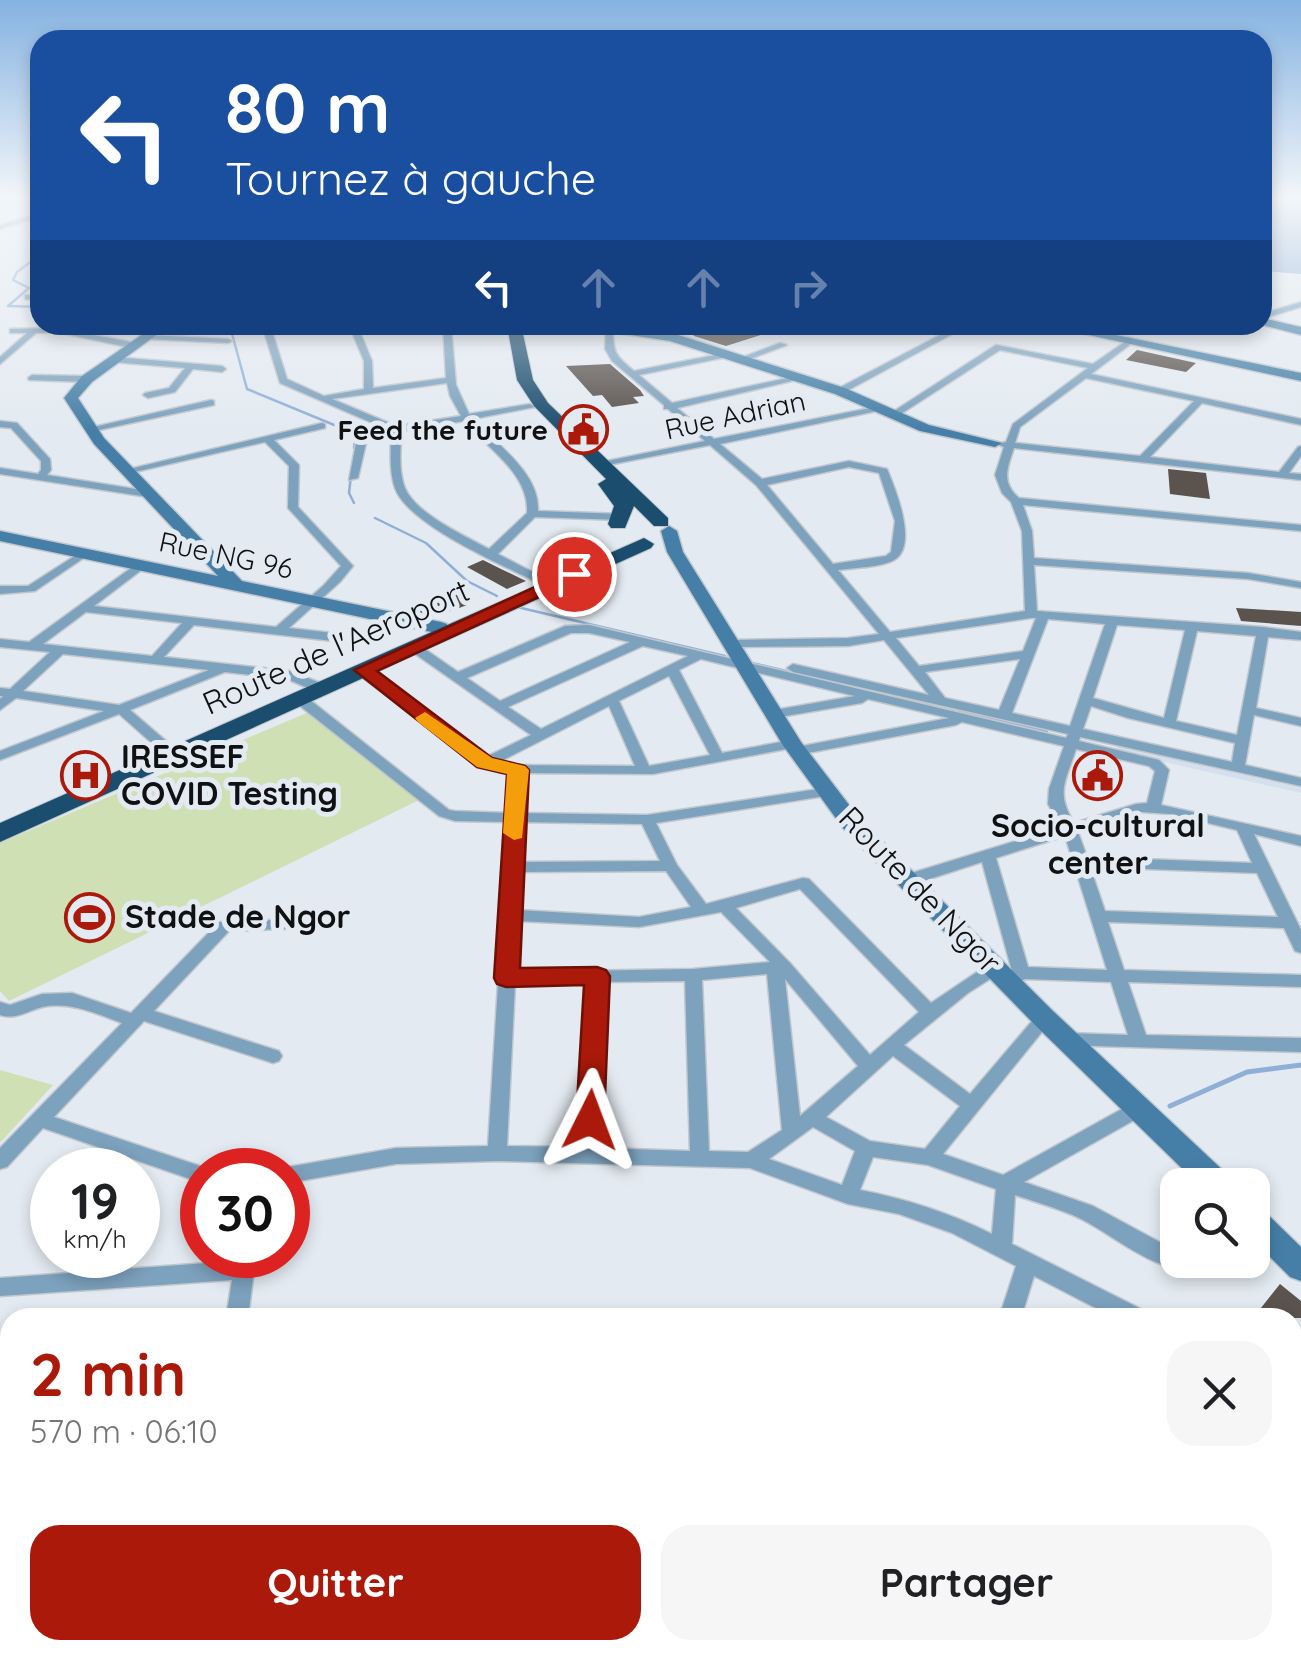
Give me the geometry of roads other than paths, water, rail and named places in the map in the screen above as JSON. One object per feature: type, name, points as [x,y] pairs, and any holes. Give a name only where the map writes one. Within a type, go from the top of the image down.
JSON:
[{"type":"highway","points":[[506,335],[512,374],[530,408],[616,494],[624,506],[617,524],[622,541],[646,544]]},
{"type":"highway","points":[[516,335],[518,354],[532,392],[668,535]]},
{"type":"highway","points":[[617,524],[642,519],[668,535]]},
{"type":"highway","name":"Route de l'Aeroport","points":[[0,833],[594,556],[608,543],[617,524]]},
{"type":"highway","name":"Route de l'Aeroport","points":[[0,822],[415,648],[668,535]]},
{"type":"street","points":[[1290,296],[1301,302]]},
{"type":"street","points":[[1272,315],[1301,302]]},
{"type":"street","points":[[1272,322],[1301,331]]},
{"type":"street","points":[[13,331],[30,332]]},
{"type":"street","points":[[0,361],[30,335]]},
{"type":"street","points":[[151,335],[87,379],[70,398],[126,472],[236,585]]},
{"type":"street","points":[[162,335],[228,342]]},
{"type":"street","points":[[269,335],[283,381],[328,397],[396,430]]},
{"type":"street","points":[[356,335],[368,362],[370,391]]},
{"type":"street","points":[[447,335],[449,380],[466,418],[526,482],[534,498],[532,514],[491,554]]},
{"type":"street","points":[[608,335],[610,352],[630,374],[760,484],[939,698]]},
{"type":"street","points":[[677,335],[840,391],[925,428],[1002,444],[1301,477]]},
{"type":"street","points":[[840,391],[946,335]]},
{"type":"street","points":[[1096,335],[1301,377]]},
{"type":"street","points":[[1005,714],[1028,654],[1038,614],[1027,532],[1016,501],[1007,493],[1000,475],[1002,444],[1016,426],[1129,342]]},
{"type":"street","points":[[630,374],[783,345]]},
{"type":"street","points":[[893,415],[999,347],[1096,367]]},
{"type":"street","points":[[115,360],[222,369]]},
{"type":"street","points":[[148,395],[170,391],[191,366]]},
{"type":"street","points":[[1085,376],[1301,422]]},
{"type":"street","points":[[32,378],[87,379]]},
{"type":"street","points":[[667,407],[801,378]]},
{"type":"street","points":[[328,397],[449,380]]},
{"type":"street","points":[[138,386],[166,413]]},
{"type":"street","points":[[1142,460],[1198,402]]},
{"type":"street","points":[[90,429],[210,403]]},
{"type":"street","points":[[354,478],[362,438],[374,432],[530,408]]},
{"type":"street","name":"Rue Adrian","points":[[602,466],[877,408]]},
{"type":"street","points":[[0,424],[14,425],[46,462],[40,478]]},
{"type":"street","points":[[126,472],[322,426]]},
{"type":"street","points":[[396,430],[398,482],[407,499],[491,554],[542,581]]},
{"type":"street","points":[[268,439],[296,469],[294,508],[347,566],[340,578],[310,600],[279,631]]},
{"type":"street","points":[[1282,475],[1301,449]]},
{"type":"street","points":[[760,484],[850,464],[878,468],[886,474],[900,521],[896,553],[889,559],[833,567]]},
{"type":"street","points":[[0,470],[148,494]]},
{"type":"street","points":[[1016,501],[1301,528]]},
{"type":"street","points":[[532,514],[617,524]]},
{"type":"street","name":"Route de Ngor","points":[[668,535],[794,748],[825,792],[908,880],[1009,975],[1044,1018],[1200,1168]]},
{"type":"street","name":"Rue NG 96","points":[[0,536],[441,628]]},
{"type":"street","points":[[0,590],[30,589],[84,553]]},
{"type":"street","points":[[1031,561],[1248,576],[1301,585]]},
{"type":"street","points":[[32,647],[142,565]]},
{"type":"street","points":[[83,608],[333,636]]},
{"type":"street","points":[[458,678],[568,629],[589,629],[700,655],[740,655],[1038,614],[1301,636]]},
{"type":"street","points":[[1114,619],[1056,790],[1055,804],[1070,829],[1139,1041]]},
{"type":"street","points":[[154,661],[190,622]]},
{"type":"street","points":[[1168,724],[1192,626]]},
{"type":"street","points":[[1238,766],[1263,630]]},
{"type":"street","points":[[499,706],[641,642]]},
{"type":"street","points":[[0,643],[290,675],[446,814],[647,820],[825,792]]},
{"type":"street","points":[[809,645],[834,676]]},
{"type":"street","points":[[415,648],[540,735]]},
{"type":"street","points":[[0,706],[7,693],[60,650]]},
{"type":"street","points":[[914,670],[1028,654]]},
{"type":"street","points":[[484,763],[700,655]]},
{"type":"street","points":[[740,655],[1005,714],[1160,765],[1153,808]]},
{"type":"street","points":[[740,655],[870,697],[964,719],[1238,766],[1301,782]]},
{"type":"street","points":[[0,756],[222,669]]},
{"type":"street","points":[[672,669],[718,758]]},
{"type":"street","points":[[363,670],[484,763],[518,770],[644,770],[964,719]]},
{"type":"street","points":[[7,693],[120,709],[168,750]]},
{"type":"street","points":[[774,714],[870,697]]},
{"type":"street","points":[[612,699],[644,770]]},
{"type":"street","points":[[1087,700],[1242,741]]},
{"type":"street","points":[[1248,710],[1301,722]]},
{"type":"street","points":[[497,1153],[518,770]]},
{"type":"street","points":[[908,880],[1131,808],[1153,808],[1301,842]]},
{"type":"street","points":[[647,820],[670,866],[701,909]]},
{"type":"street","points":[[1243,828],[1301,947]]},
{"type":"street","points":[[988,856],[1009,975]]},
{"type":"street","points":[[1080,862],[1263,868]]},
{"type":"street","points":[[512,868],[670,866]]},
{"type":"street","points":[[510,915],[638,922],[725,906],[806,884],[930,1012]]},
{"type":"street","points":[[725,906],[868,1066]]},
{"type":"street","points":[[1098,916],[1290,923]]},
{"type":"street","points":[[0,1161],[226,926],[297,924]]},
{"type":"street","points":[[506,978],[693,975],[780,968]]},
{"type":"street","points":[[780,968],[792,1131]]},
{"type":"street","points":[[693,975],[700,1159]]},
{"type":"street","points":[[750,1160],[782,1143],[930,1012],[1009,975],[1301,981]]},
{"type":"street","points":[[588,1156],[597,976]]},
{"type":"street","points":[[0,1008],[9,1012],[42,1000],[72,999],[273,1056]]},
{"type":"street","points":[[929,1157],[1044,1018]]},
{"type":"street","points":[[1066,1040],[1301,1045]]},
{"type":"street","points":[[891,1046],[973,1106]]},
{"type":"street","points":[[1006,1183],[1138,1109]]},
{"type":"street","points":[[39,1118],[180,1167]]},
{"type":"street","points":[[812,1118],[866,1148],[929,1157],[1086,1212],[1160,1254]]},
{"type":"street","points":[[848,1196],[866,1148]]},
{"type":"street","points":[[310,1171],[396,1156],[497,1153],[750,1160],[848,1196],[914,1211],[1001,1246],[1118,1308]]},
{"type":"street","points":[[1001,1246],[1006,1183]]},
{"type":"street","points":[[1270,1240],[1301,1267]]},
{"type":"street","points":[[1013,1308],[1028,1261]]},
{"type":"street","points":[[0,1287],[180,1269]]},
{"type":"street","points":[[238,1308],[243,1278]]},
{"type":"waterway","points":[[15,276],[13,280],[29,288],[8,306],[30,307]]},
{"type":"waterway","points":[[232,335],[247,389],[356,434],[354,448]]},
{"type":"waterway","points":[[351,475],[349,493],[354,503]]},
{"type":"waterway","points":[[375,518],[426,543],[467,581],[497,596]]},
{"type":"waterway","points":[[517,607],[725,656]]},
{"type":"waterway","points":[[752,663],[829,681]]},
{"type":"waterway","points":[[819,678],[1046,731]]},
{"type":"waterway","points":[[1170,1106],[1247,1072],[1301,1065]]},
{"type":"place","name":"Feed the future","points":[[583,430]]},
{"type":"place","name":"IRESSEF COVID Testing","points":[[86,775]]},
{"type":"place","name":"Socio-cultural center","points":[[1098,776]]},
{"type":"place","name":"Stade de Ngor","points":[[90,917]]}]
